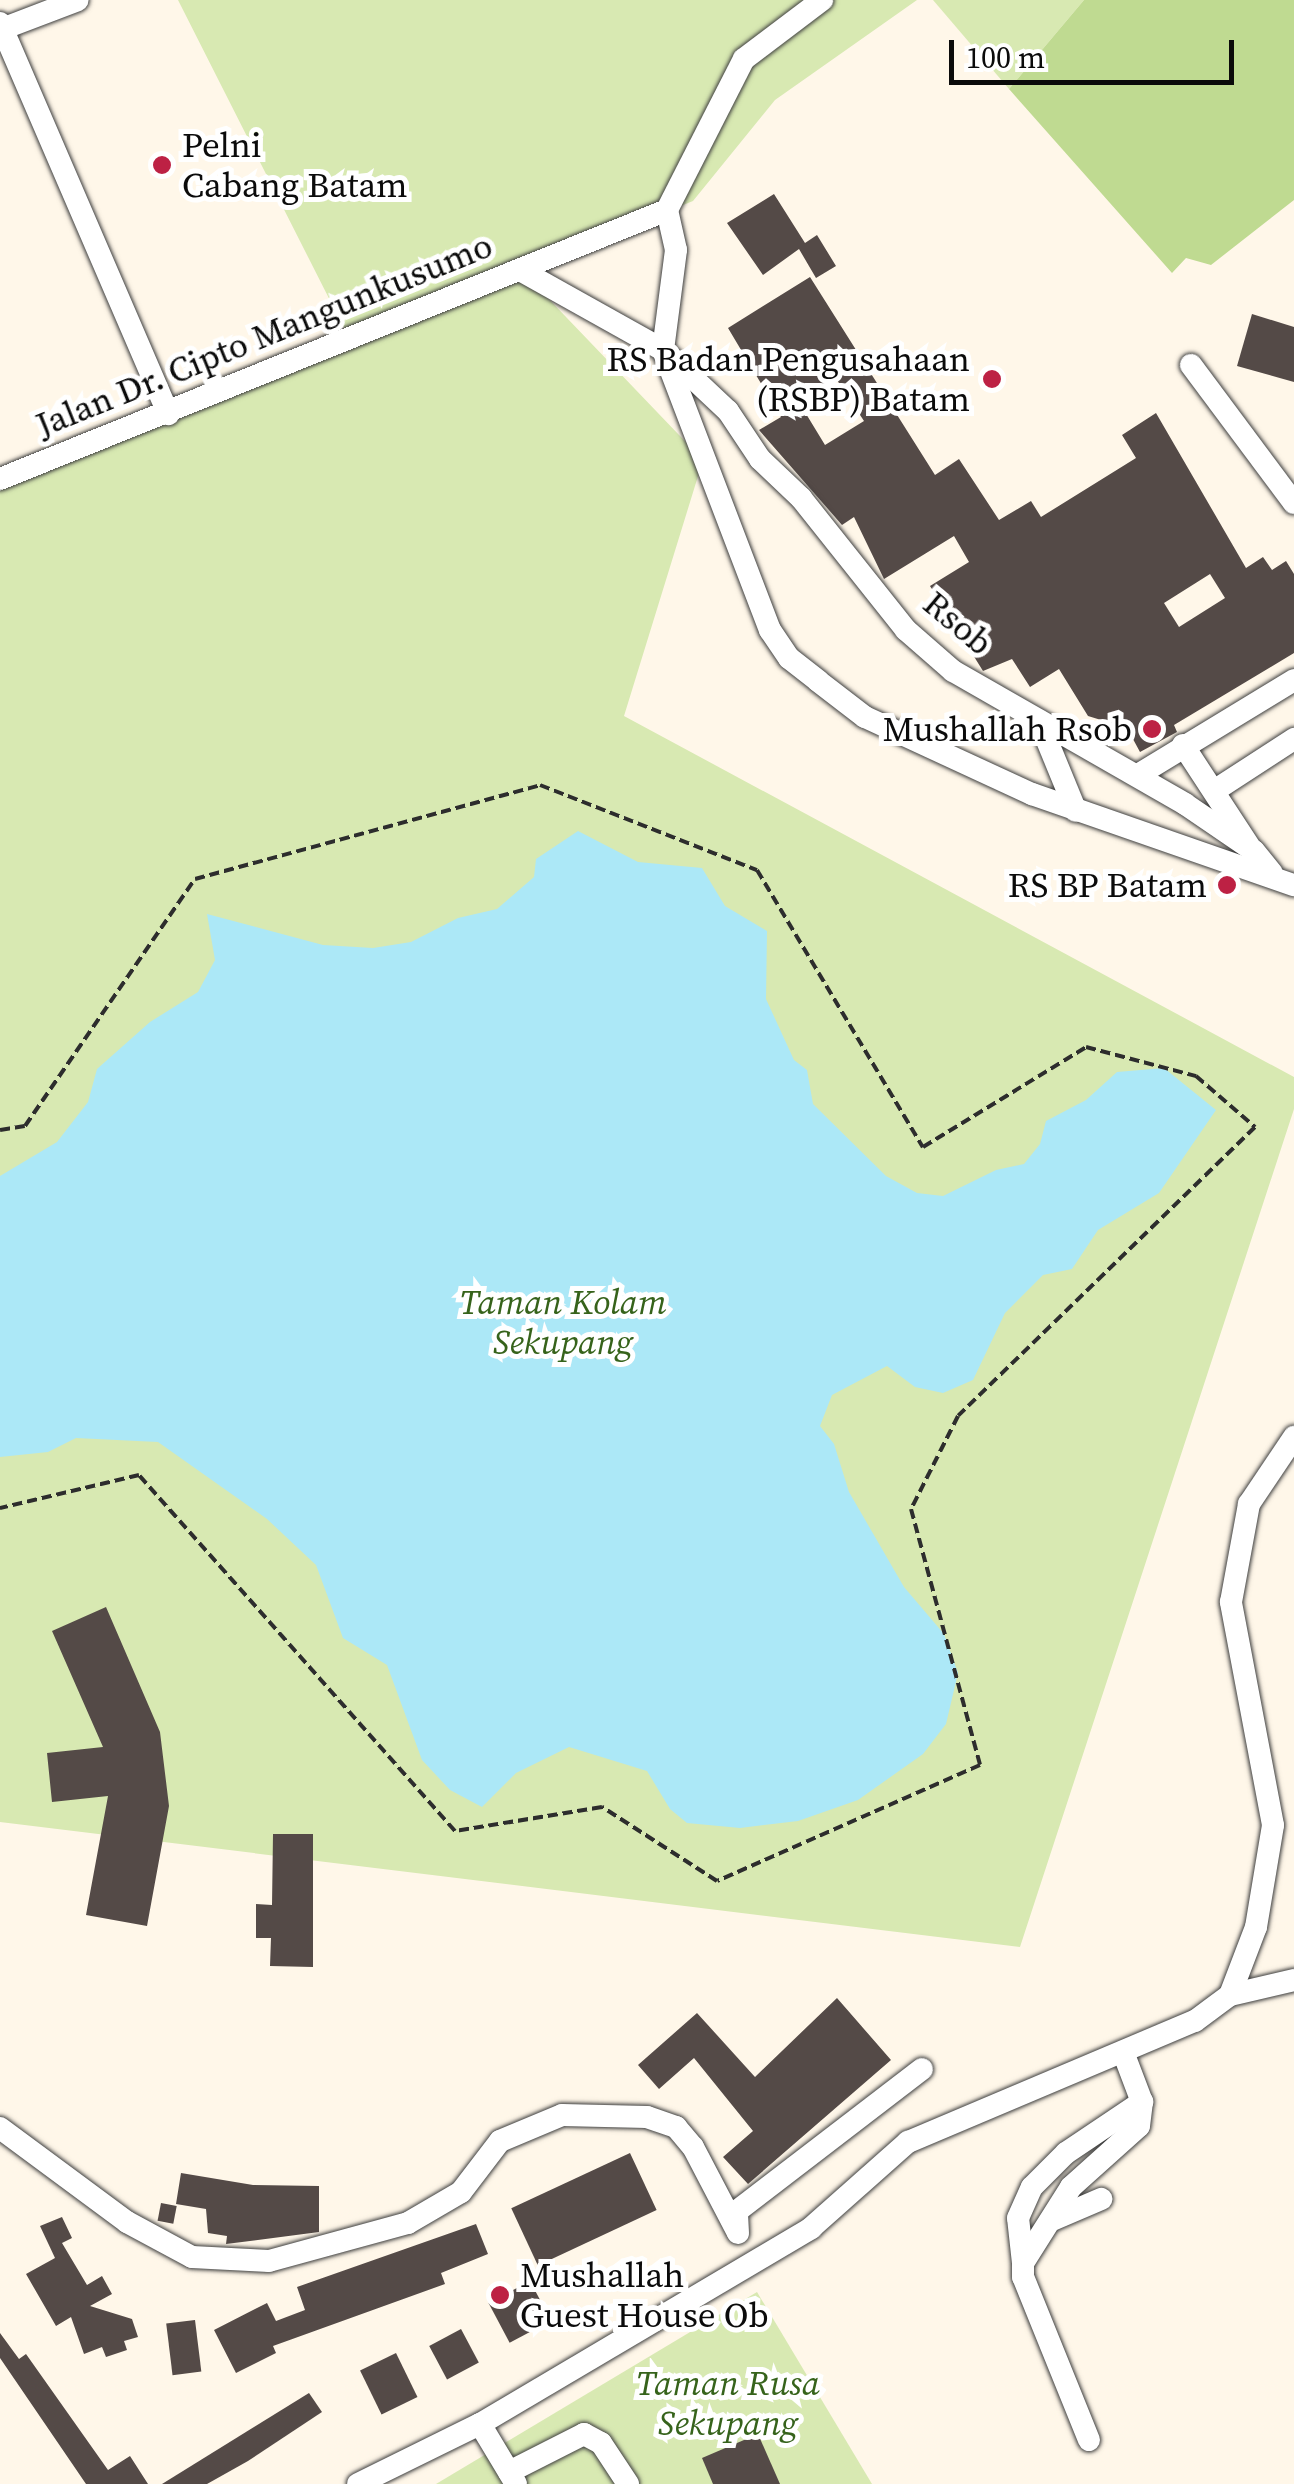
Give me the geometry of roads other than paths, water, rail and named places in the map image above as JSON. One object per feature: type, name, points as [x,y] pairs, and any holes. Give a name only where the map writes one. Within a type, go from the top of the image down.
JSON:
[{"type":"street","points":[[78,0],[1,26],[168,414]]},
{"type":"street","points":[[520,270],[666,210],[744,59],[822,0]]},
{"type":"street","points":[[666,210],[676,250],[664,350],[770,630],[789,658],[865,717],[1076,811],[1285,873]]},
{"type":"street","name":"Jalan Dr. Cipto Mangunkusumo","points":[[0,478],[520,270],[664,350]]},
{"type":"street","name":"Rsob","points":[[664,350],[728,412],[760,459],[800,498],[906,630],[953,671],[1138,775],[1285,873]]},
{"type":"street","points":[[1192,365],[1294,503]]},
{"type":"street","points":[[1138,775],[1183,744],[1294,680]]},
{"type":"street","points":[[1039,721],[1076,811]]},
{"type":"street","points":[[1217,789],[1294,739]]},
{"type":"street","points":[[1183,744],[1217,789],[1249,847]]},
{"type":"street","points":[[1230,1995],[1256,1927],[1273,1825],[1230,1602],[1249,1504],[1294,1437]]},
{"type":"street","points":[[358,2484],[480,2424],[750,2258],[810,2228],[908,2142],[1195,2021],[1230,1995],[1294,1980]]},
{"type":"street","points":[[1023,2264],[1086,2172],[1139,2126],[1142,2102],[1123,2052]]},
{"type":"street","points":[[737,2231],[737,2211],[922,2069]]},
{"type":"street","points":[[1090,2440],[1022,2277],[1018,2218],[1032,2187],[1066,2154],[1142,2102]]},
{"type":"street","points":[[0,2128],[127,2222],[192,2256],[269,2261],[408,2223],[461,2192],[500,2141],[562,2114],[646,2117],[676,2127],[694,2147],[750,2258]]},
{"type":"street","points":[[1050,2220],[1101,2199]]},
{"type":"street","points":[[480,2424],[512,2478],[584,2434],[601,2443],[628,2484]]},
{"type":"water","points":[[578,831],[638,862],[702,868],[725,906],[767,931],[766,999],[794,1060],[807,1070],[813,1104],[886,1176],[917,1193],[943,1196],[996,1170],[1024,1164],[1040,1144],[1046,1121],[1086,1100],[1117,1072],[1164,1068],[1216,1110],[1159,1193],[1098,1230],[1072,1269],[1043,1275],[1005,1313],[973,1380],[943,1393],[915,1387],[887,1366],[832,1395],[820,1426],[834,1444],[849,1492],[904,1587],[944,1634],[958,1673],[946,1724],[923,1754],[858,1800],[798,1821],[740,1828],[687,1823],[670,1809],[647,1771],[569,1747],[516,1773],[482,1807],[450,1790],[422,1760],[387,1665],[343,1638],[316,1565],[267,1519],[158,1442],[76,1438],[48,1452],[0,1457],[0,1176],[57,1142],[88,1102],[97,1069],[150,1022],[198,992],[215,960],[207,914],[323,945],[373,948],[411,942],[458,918],[497,909],[534,877],[536,859]]},
{"type":"place","name":"Pelni Cabang Batam","points":[[162,165]]},
{"type":"place","name":"RS Badan Pengusahaan (RSBP) Batam","points":[[992,379]]},
{"type":"place","name":"Mushallah Rsob","points":[[1152,729]]},
{"type":"place","name":"RS BP Batam","points":[[1227,885]]},
{"type":"place","name":"Mushallah Guest House Ob","points":[[500,2295]]},
{"type":"park label","name":"Taman Kolam Sekupang","points":[[563,1322]]},
{"type":"park label","name":"Taman Rusa Sekupang","points":[[728,2403]]}]
